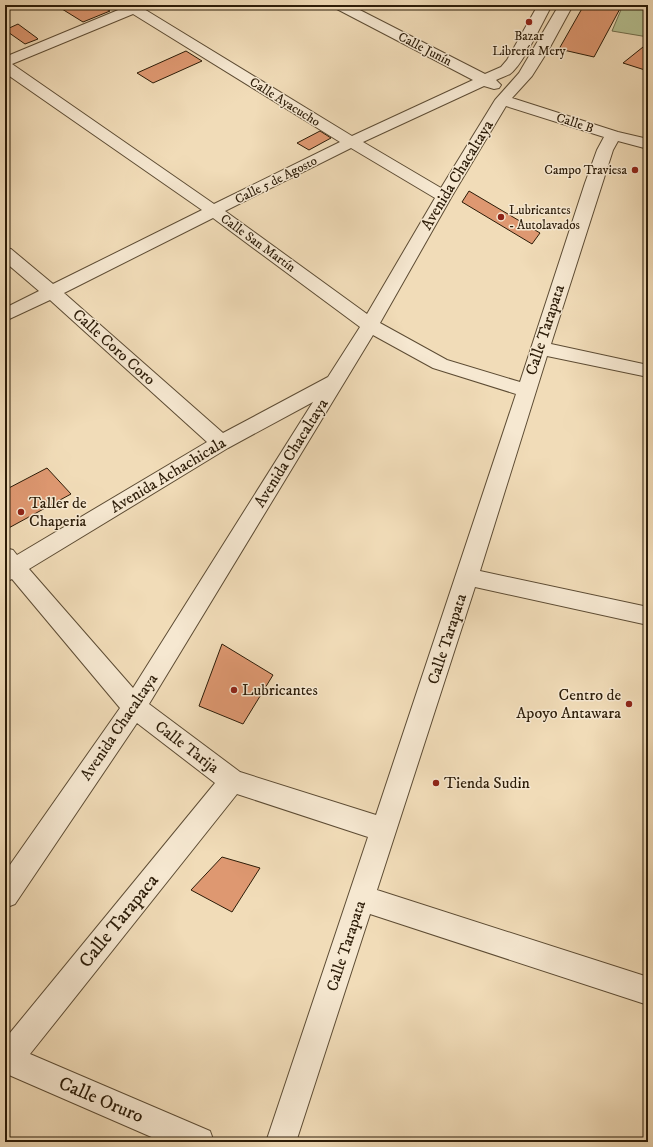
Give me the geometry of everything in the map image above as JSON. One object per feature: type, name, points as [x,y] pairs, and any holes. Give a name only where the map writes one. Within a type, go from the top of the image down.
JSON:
[{"type":"street","name":"Calle Junín","points":[[340,5],[484,79],[506,96]]},
{"type":"street","points":[[525,76],[506,70],[514,61],[545,5]]},
{"type":"street","points":[[5,62],[135,6]]},
{"type":"street","name":"Calle Ayacucho","points":[[135,6],[351,142],[444,196]]},
{"type":"street","name":"Avenida Chacaltaya","points":[[5,895],[134,708],[370,325],[444,196],[506,96],[525,76],[542,49],[562,6]]},
{"type":"street","name":"Calle San Martín","points":[[5,66],[214,211],[370,325],[440,364],[526,390]]},
{"type":"street","name":"Calle 5 de Agosto","points":[[5,315],[351,142],[506,70]]},
{"type":"street","name":"Calle B","points":[[506,96],[613,135],[648,144]]},
{"type":"street","name":"Calle Tarapata","points":[[281,1142],[467,577],[593,183],[613,135]]},
{"type":"street","name":"Calle Coro Coro","points":[[5,253],[52,292],[221,443]]},
{"type":"street","points":[[539,348],[648,371]]},
{"type":"street","name":"Avenida Achachicala","points":[[9,565],[221,443],[334,382]]},
{"type":"street","name":"Calle Tarija","points":[[9,565],[134,708],[232,781],[384,830]]},
{"type":"street","points":[[467,577],[648,616]]},
{"type":"street","name":"Calle Tarapaca","points":[[6,1059],[232,781]]},
{"type":"street","points":[[362,898],[648,991]]},
{"type":"street","name":"Calle Oruro","points":[[6,1059],[199,1142]]},
{"type":"green space","points":[[623,5],[648,5],[648,37],[612,31]]},
{"type":"building","points":[[74,5],[99,5],[110,11],[83,22],[62,9]]},
{"type":"building","points":[[584,5],[622,5],[594,57],[559,49]]},
{"type":"building","points":[[18,24],[38,39],[25,44],[5,30]]},
{"type":"building","points":[[648,43],[648,71],[623,63]]},
{"type":"building","points":[[186,51],[202,61],[153,83],[137,73]]},
{"type":"building","points":[[320,131],[331,138],[309,150],[297,143]]},
{"type":"building","name":"Lubricantes - Autolavados","points":[[469,191],[540,233],[532,244],[462,202]]},
{"type":"building","name":"Taller de Chaperia","points":[[47,468],[71,494],[5,530],[5,490]]},
{"type":"building","name":"Lubricantes","points":[[222,644],[273,675],[243,724],[199,706]]},
{"type":"building","points":[[222,857],[260,868],[232,912],[191,890]]},
{"type":"place","name":"Bazar Librería Mery","points":[[529,22]]},
{"type":"place","name":"Campo Traviesa","points":[[635,170]]},
{"type":"place","name":"Lubricantes - Autolavados","points":[[501,217]]},
{"type":"place","name":"Taller de Chaperia","points":[[21,512]]},
{"type":"place","name":"Lubricantes","points":[[234,690]]},
{"type":"place","name":"Centro de Apoyo Antawara","points":[[629,704]]},
{"type":"place","name":"Tienda Sudin","points":[[436,783]]}]
